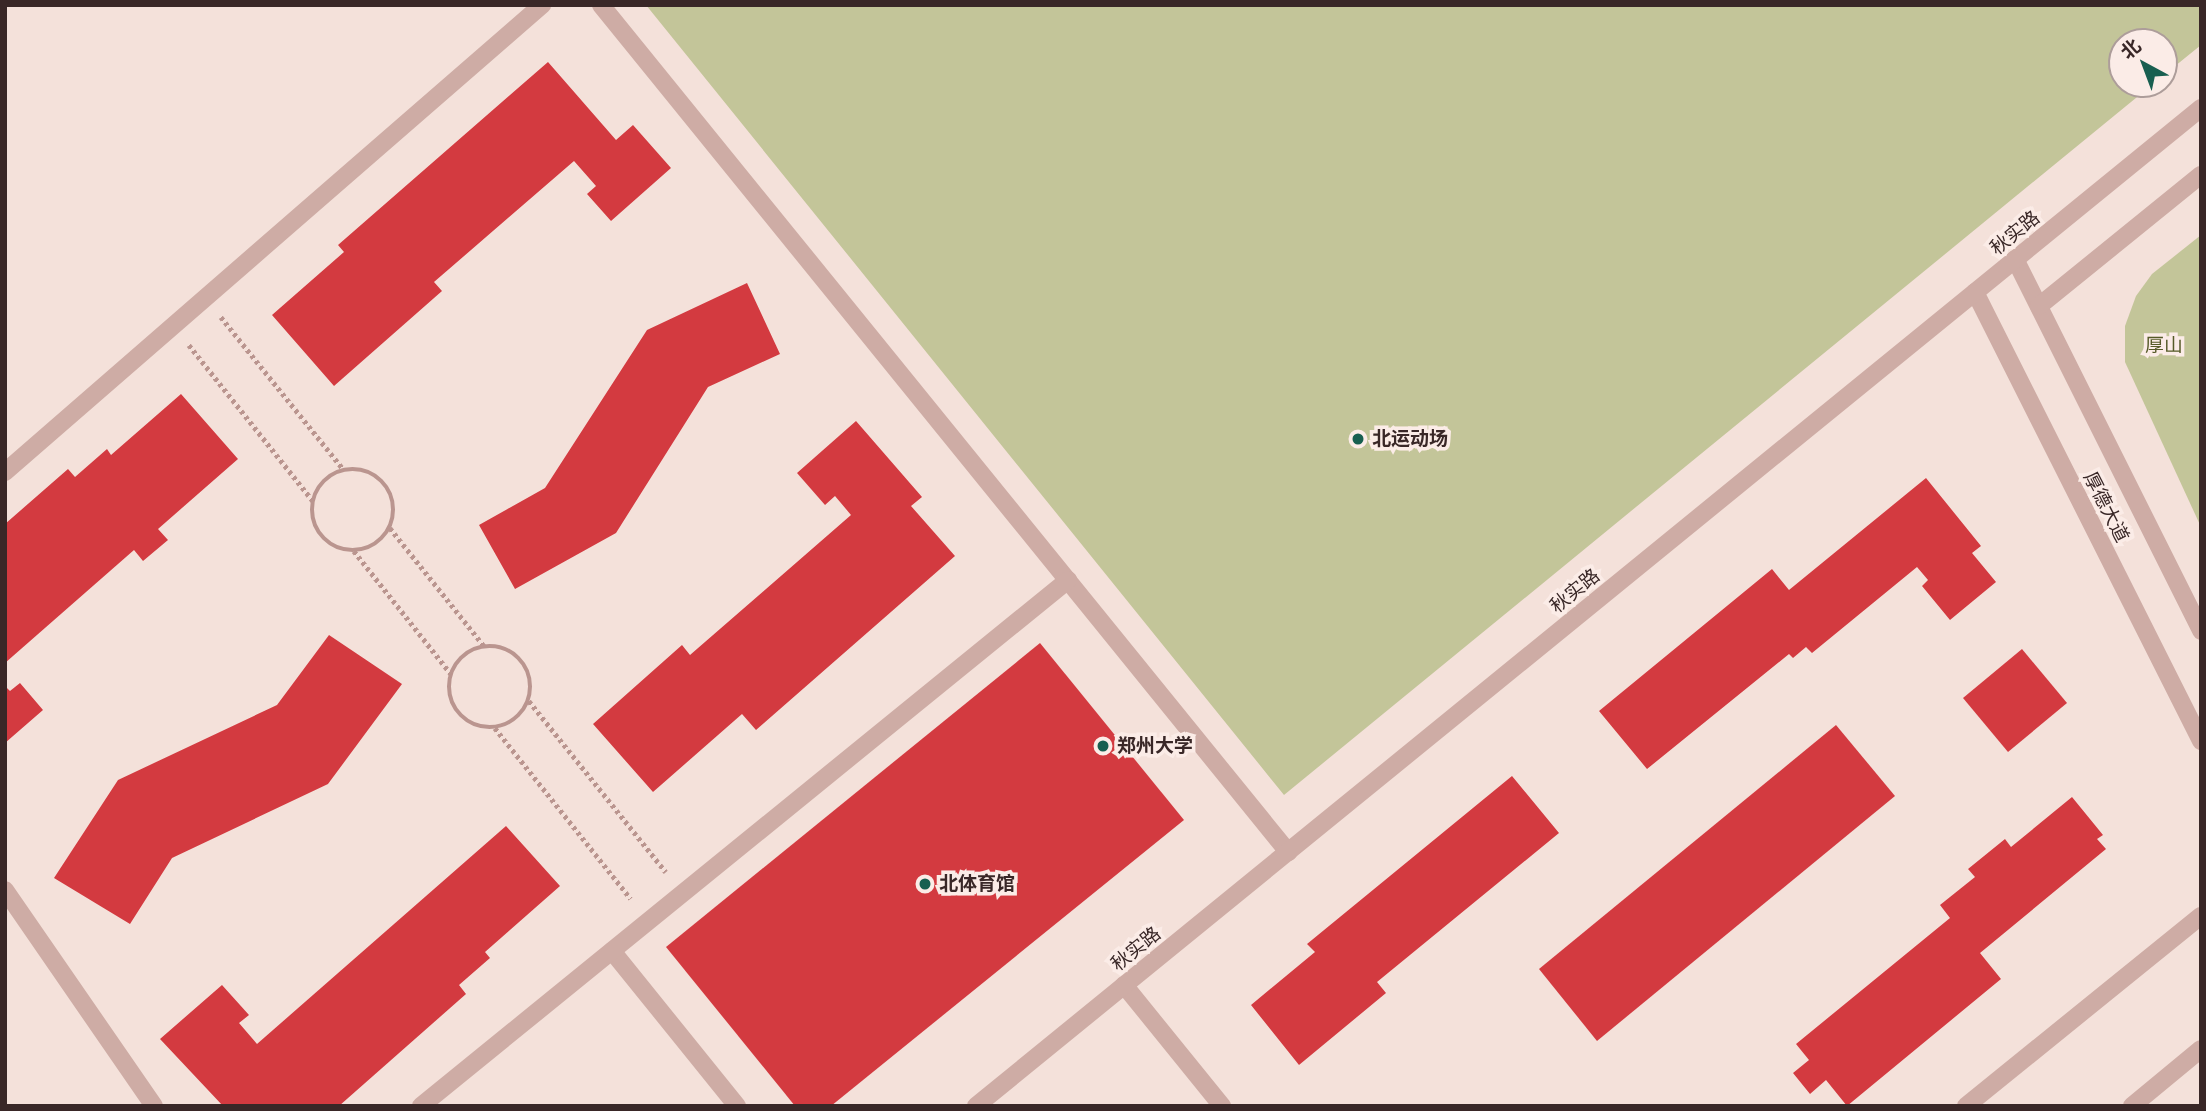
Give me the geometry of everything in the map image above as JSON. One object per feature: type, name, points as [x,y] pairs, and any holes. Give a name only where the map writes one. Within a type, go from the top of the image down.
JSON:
[{"type":"lane","points":[[5,472],[542,5]]},
{"type":"lane","points":[[601,5],[1288,852]]},
{"type":"lane","name":"秋实路","points":[[976,1106],[2201,108]]},
{"type":"lane","points":[[2039,306],[2201,175]]},
{"type":"lane","name":"厚德大道","points":[[2015,260],[2201,631]]},
{"type":"lane","name":"厚德大道","points":[[1975,292],[2201,741]]},
{"type":"lane","points":[[421,1106],[1068,580]]},
{"type":"lane","points":[[5,890],[155,1106]]},
{"type":"lane","points":[[1966,1106],[2201,916]]},
{"type":"lane","points":[[612,951],[737,1106]]},
{"type":"lane","points":[[1124,985],[1222,1106]]},
{"type":"lane","points":[[2132,1106],[2201,1049]]},
{"type":"path","points":[[205,298],[344,470]]},
{"type":"path","points":[[173,326],[313,501],[316,527],[324,539],[353,551],[451,674]]},
{"type":"path","points":[[313,501],[329,477],[344,470],[370,473],[383,482],[393,502],[390,528],[375,545],[353,551]]},
{"type":"path","points":[[390,528],[485,647]]},
{"type":"path","points":[[485,647],[508,650],[520,659],[528,672],[528,701],[512,722],[494,727],[471,724],[460,716],[449,691],[451,674],[466,654],[485,647]]},
{"type":"path","points":[[528,701],[683,893]]},
{"type":"path","points":[[494,727],[649,920]]},
{"type":"green space","name":"北运动场","points":[[646,5],[2201,5],[2201,45],[2178,64],[2178,28],[2108,28],[2108,98],[2136,98],[1284,795]]},
{"type":"green space","name":"厚山","points":[[2201,235],[2201,527],[2125,362],[2125,326],[2136,296],[2152,274]]},
{"type":"building","points":[[548,62],[616,140],[633,125],[671,168],[611,221],[587,194],[596,186],[574,161],[434,282],[442,291],[334,386],[272,315],[344,252],[338,245]]},
{"type":"building","points":[[747,283],[780,354],[708,387],[616,533],[515,589],[479,525],[545,488],[647,330]]},
{"type":"building","points":[[181,394],[238,459],[158,529],[168,540],[143,561],[134,550],[5,663],[5,524],[68,469],[75,477],[107,449],[111,455]]},
{"type":"building","points":[[856,421],[922,497],[911,506],[955,556],[756,730],[742,714],[653,792],[593,724],[682,645],[690,655],[851,515],[835,496],[825,505],[797,473]]},
{"type":"building","points":[[1926,478],[1981,546],[1972,553],[1996,582],[1950,620],[1922,586],[1928,580],[1917,567],[1812,653],[1806,647],[1793,658],[1789,654],[1647,769],[1599,711],[1772,569],[1789,590]]},
{"type":"building","points":[[329,635],[402,684],[328,784],[172,858],[130,924],[54,878],[118,780],[277,705]]},
{"type":"building","name":"北体育馆","points":[[1040,643],[1184,820],[831,1106],[795,1106],[666,947]]},
{"type":"building","points":[[2022,649],[2067,703],[2008,752],[1963,698]]},
{"type":"building","points":[[20,683],[43,710],[5,743],[5,686],[10,691]]},
{"type":"building","points":[[1836,725],[1895,796],[1597,1041],[1539,969]]},
{"type":"building","points":[[1512,776],[1559,833],[1377,982],[1386,993],[1299,1065],[1251,1005],[1315,952],[1307,944]]},
{"type":"building","points":[[2072,797],[2103,835],[2097,839],[2106,849],[1980,953],[2001,979],[1847,1106],[1826,1080],[1810,1094],[1793,1073],[1809,1060],[1796,1044],[1950,918],[1940,905],[1975,877],[1968,869],[2005,839],[2011,847]]},
{"type":"building","points":[[506,826],[560,886],[485,952],[490,958],[459,985],[466,994],[339,1106],[223,1106],[160,1039],[222,985],[249,1015],[239,1023],[257,1044]]},
{"type":"place","name":"北运动场","points":[[1358,439]]},
{"type":"place","name":"郑州大学","points":[[1103,746]]},
{"type":"place","name":"北体育馆","points":[[925,884]]}]
